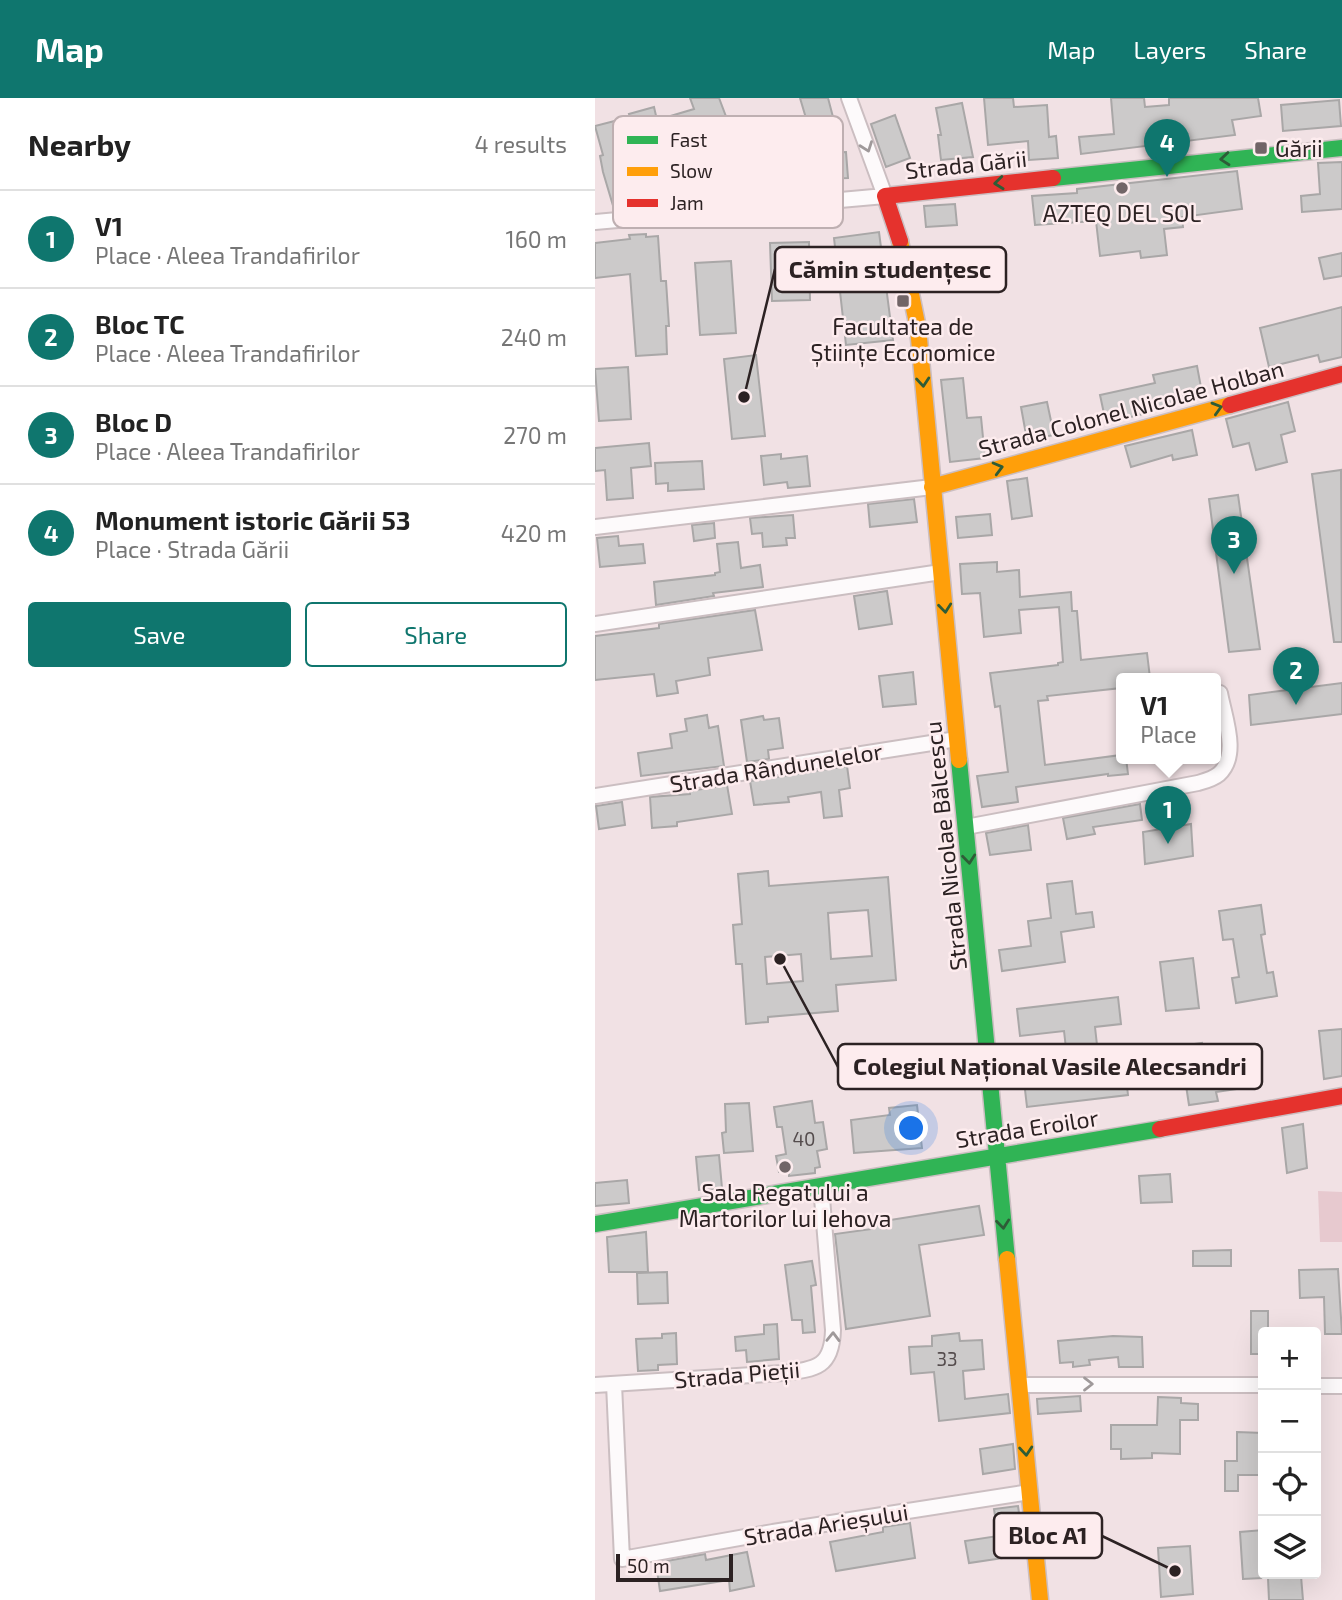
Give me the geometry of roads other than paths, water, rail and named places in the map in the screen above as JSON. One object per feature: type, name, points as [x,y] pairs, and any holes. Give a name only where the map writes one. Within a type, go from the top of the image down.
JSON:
[{"type":"main road","name":"Strada Gării","points":[[885,196],[1342,148]]},
{"type":"main road","name":"Strada Nicolae Bălcescu","points":[[885,196],[902,246],[913,301],[1040,1600]]},
{"type":"main road","name":"Strada Colonel Nicolae Holban","points":[[932,486],[1342,374]]},
{"type":"main road","name":"Strada Eroilor","points":[[595,1224],[1342,1097]]},
{"type":"street","name":"Strada Nicolae Bălcescu","points":[[849,98],[885,196]]},
{"type":"street","name":"Strada Gării","points":[[843,200],[885,196]]},
{"type":"street","name":"Strada Gării","points":[[595,222],[613,220]]},
{"type":"street","points":[[595,527],[932,486]]},
{"type":"street","points":[[595,624],[941,572]]},
{"type":"street","points":[[966,827],[1198,783],[1216,776],[1226,766],[1230,751],[1221,699]]},
{"type":"street","name":"Strada Rândunelelor","points":[[595,796],[957,739]]},
{"type":"street","name":"Strada Pieții","points":[[595,1385],[783,1373],[812,1368],[828,1358],[832,1352],[833,1330],[821,1186]]},
{"type":"street","name":"Strada Arieșului","points":[[614,1384],[622,1559],[773,1532],[1030,1492]]},
{"type":"street","points":[[1020,1385],[1258,1385]]},
{"type":"street","points":[[1321,1386],[1342,1386]]},
{"type":"place","name":"Gării","points":[[1261,148]]},
{"type":"place","name":"Monument istoric Gării 53","points":[[1167,177]]},
{"type":"place","name":"AZTEQ DEL SOL","points":[[1122,188]]},
{"type":"place","name":"Facultatea de Științe Economice","points":[[903,301]]},
{"type":"place","name":"Cămin studențesc","points":[[744,397]]},
{"type":"place","name":"Bloc D","points":[[1234,574]]},
{"type":"place","name":"Bloc TC","points":[[1296,705]]},
{"type":"place","name":"V1","points":[[1168,844]]},
{"type":"place","name":"Colegiul Național Vasile Alecsandri","points":[[780,959]]},
{"type":"place","name":"Sala Regatului a Martorilor lui Iehova","points":[[785,1167]]},
{"type":"place","name":"Bloc A1","points":[[1175,1571]]}]
